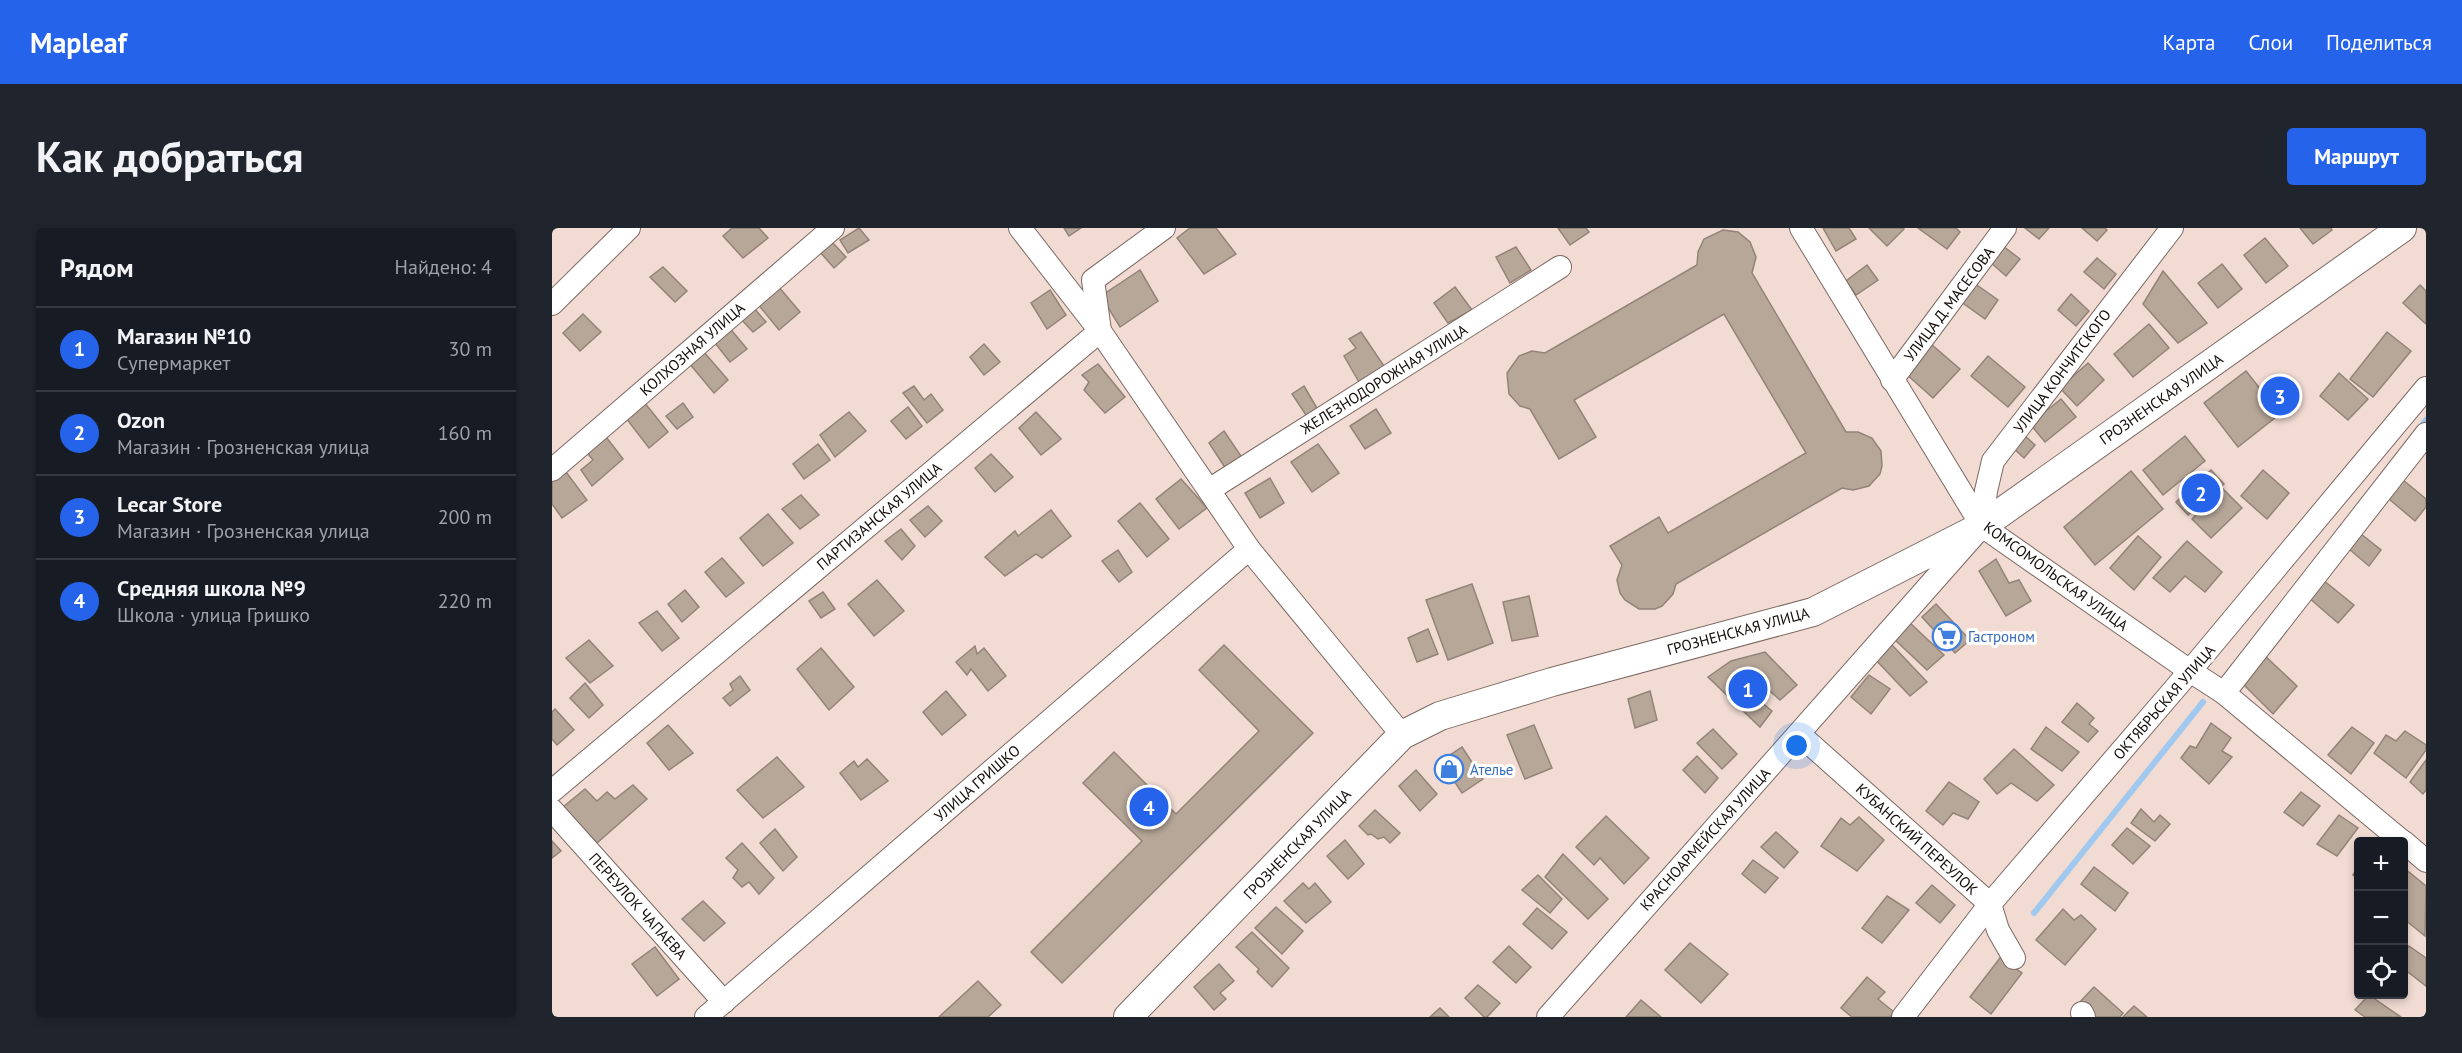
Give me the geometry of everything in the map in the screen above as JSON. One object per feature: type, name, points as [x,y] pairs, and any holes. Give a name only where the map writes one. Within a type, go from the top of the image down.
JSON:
[{"type":"main road","name":"ГРОЗНЕНСКАЯ УЛИЦА","points":[[1128,1017],[1402,735],[1440,716],[1552,682],[1813,612],[1982,526],[2402,228]]},
{"type":"street","points":[[552,304],[629,228]]},
{"type":"street","name":"КОЛХОЗНАЯ УЛИЦА","points":[[552,470],[833,228]]},
{"type":"street","points":[[1020,228],[1100,330],[1249,549],[1402,735]]},
{"type":"street","points":[[1100,330],[1093,280],[1164,228]]},
{"type":"street","name":"КОМСОМОЛЬСКАЯ УЛИЦА","points":[[1801,228],[1982,526],[2190,672],[2224,693],[2397,837]]},
{"type":"street","name":"УЛИЦА Д. МАСЕСОВА","points":[[1892,381],[2006,228]]},
{"type":"street","name":"УЛИЦА КОНЧИТСКОГО","points":[[1982,526],[1986,491],[1993,461],[2172,228]]},
{"type":"street","name":"ЖЕЛЕЗНОДОРОЖНАЯ УЛИЦА","points":[[1209,490],[1560,267]]},
{"type":"street","name":"ПАРТИЗАНСКАЯ УЛИЦА","points":[[552,791],[1100,330]]},
{"type":"street","name":"ОКТЯБРЬСКАЯ УЛИЦА","points":[[1903,1017],[1990,904],[2190,672],[2426,388]]},
{"type":"street","points":[[2224,693],[2426,434]]},
{"type":"street","name":"КРАСНОАРМЕЙСКАЯ УЛИЦА","points":[[1548,1017],[1982,526]]},
{"type":"street","name":"УЛИЦА ГРИШКО","points":[[705,1017],[1249,549]]},
{"type":"street","name":"КУБАНСКИЙ ПЕРЕУЛОК","points":[[1799,734],[1990,904],[1998,930],[2014,958]]},
{"type":"street","name":"ПЕРЕУЛОК ЧАПАЕВА","points":[[552,810],[724,1002]]},
{"type":"street","name":"КОМСОМОЛЬСКАЯ УЛИЦА","points":[[2408,846],[2426,861]]},
{"type":"building","points":[[732,228],[759,228],[768,238],[743,258],[723,236]]},
{"type":"building","points":[[859,228],[869,240],[848,253],[840,240]]},
{"type":"building","points":[[1064,228],[1081,228],[1069,236]]},
{"type":"building","points":[[1190,228],[1216,228],[1236,254],[1204,274],[1177,238]]},
{"type":"building","points":[[1558,228],[1586,228],[1589,232],[1570,245]]},
{"type":"building","points":[[1823,228],[1849,228],[1856,239],[1836,251]]},
{"type":"building","points":[[1869,228],[1903,228],[1904,229],[1887,246]]},
{"type":"building","points":[[1918,228],[1956,228],[1960,232],[1947,249]]},
{"type":"building","points":[[2025,228],[2049,228],[2039,239]]},
{"type":"building","points":[[2082,228],[2105,228],[2107,230],[2097,241]]},
{"type":"building","points":[[2300,228],[2331,228],[2332,230],[2313,244]]},
{"type":"building","points":[[1723,230],[1738,232],[1750,242],[1756,257],[1752,273],[1846,432],[1858,432],[1872,438],[1881,451],[1882,466],[1880,474],[1869,486],[1853,490],[1842,488],[1676,584],[1673,594],[1662,606],[1655,609],[1639,609],[1625,600],[1620,593],[1617,580],[1622,565],[1610,546],[1659,517],[1668,533],[1806,453],[1724,314],[1574,400],[1596,437],[1559,459],[1530,409],[1520,406],[1509,394],[1507,373],[1519,356],[1532,351],[1545,353],[1697,265],[1698,252],[1704,239]]},
{"type":"building","points":[[2265,238],[2288,266],[2266,283],[2244,255]]},
{"type":"building","points":[[832,242],[846,257],[834,268],[820,252]]},
{"type":"building","points":[[2003,246],[2020,259],[2006,276],[1990,262]]},
{"type":"building","points":[[1516,247],[1531,270],[1510,283],[1496,257]]},
{"type":"building","points":[[2097,258],[2116,274],[2104,289],[2084,272]]},
{"type":"building","points":[[2222,264],[2242,289],[2218,308],[2198,283]]},
{"type":"building","points":[[1867,265],[1878,280],[1856,295],[1846,281]]},
{"type":"building","points":[[663,267],[687,291],[675,302],[650,277]]},
{"type":"building","points":[[1140,270],[1158,301],[1120,327],[1101,296]]},
{"type":"building","points":[[2163,271],[2207,323],[2178,343],[2143,304]]},
{"type":"building","points":[[1974,283],[1998,300],[1985,319],[1960,301]]},
{"type":"building","points":[[2420,285],[2426,291],[2426,324],[2403,303]]},
{"type":"building","points":[[778,286],[800,312],[779,330],[757,303]]},
{"type":"building","points":[[1455,287],[1472,310],[1448,323],[1434,303]]},
{"type":"building","points":[[1050,290],[1066,315],[1047,329],[1031,303]]},
{"type":"building","points":[[2071,294],[2089,311],[2076,326],[2058,310]]},
{"type":"building","points":[[753,307],[766,322],[753,332],[740,318]]},
{"type":"building","points":[[583,314],[601,332],[580,351],[563,333]]},
{"type":"building","points":[[2149,324],[2169,348],[2133,377],[2114,354]]},
{"type":"building","points":[[728,326],[747,349],[730,362],[712,339]]},
{"type":"building","points":[[1361,332],[1384,366],[1359,382],[1344,356],[1356,348],[1349,339]]},
{"type":"building","points":[[2387,332],[2411,351],[2373,397],[2350,379]]},
{"type":"building","points":[[984,344],[1000,362],[984,375],[970,357]]},
{"type":"building","points":[[1931,344],[1960,369],[1933,398],[1905,373]]},
{"type":"building","points":[[703,351],[728,380],[714,393],[689,363]]},
{"type":"building","points":[[1988,356],[2025,387],[2008,407],[1971,376]]},
{"type":"building","points":[[2088,363],[2104,380],[2077,406],[2060,388]]},
{"type":"building","points":[[1098,364],[1125,397],[1105,413],[1084,390],[1089,382],[1082,375]]},
{"type":"building","points":[[2246,371],[2280,414],[2238,447],[2204,403]]},
{"type":"building","points":[[2339,373],[2368,399],[2348,420],[2320,396]]},
{"type":"building","points":[[914,386],[924,400],[931,394],[943,410],[927,423],[903,393]]},
{"type":"building","points":[[1304,386],[1318,410],[1306,415],[1292,394]]},
{"type":"building","points":[[2061,399],[2076,417],[2045,442],[2030,424]]},
{"type":"building","points":[[644,402],[668,432],[649,448],[626,418]]},
{"type":"building","points":[[683,403],[693,417],[677,429],[666,416]]},
{"type":"building","points":[[908,407],[922,426],[906,439],[891,421]]},
{"type":"building","points":[[1376,409],[1391,433],[1365,449],[1350,426]]},
{"type":"building","points":[[849,412],[866,431],[835,457],[820,435]]},
{"type":"building","points":[[1036,412],[1061,439],[1041,455],[1019,428]]},
{"type":"building","points":[[1224,431],[1241,456],[1226,469],[1209,443]]},
{"type":"building","points":[[603,433],[623,459],[592,486],[581,470],[593,460],[584,449]]},
{"type":"building","points":[[2024,435],[2035,445],[2024,458],[2012,447]]},
{"type":"building","points":[[2185,436],[2205,461],[2163,495],[2143,470]]},
{"type":"building","points":[[818,444],[830,460],[804,479],[793,464]]},
{"type":"building","points":[[1318,444],[1339,473],[1312,492],[1291,462]]},
{"type":"building","points":[[991,454],[1013,477],[995,492],[975,468]]},
{"type":"building","points":[[563,468],[587,500],[562,518],[552,504],[552,476]]},
{"type":"building","points":[[2211,470],[2224,484],[2188,515],[2176,502]]},
{"type":"building","points":[[2263,470],[2289,493],[2267,519],[2241,496]]},
{"type":"building","points":[[2131,471],[2163,509],[2095,565],[2064,527]]},
{"type":"building","points":[[1270,478],[1284,503],[1260,518],[1245,493]]},
{"type":"building","points":[[1181,479],[1207,508],[1179,529],[1156,499]]},
{"type":"building","points":[[2403,480],[2426,499],[2426,507],[2415,521],[2389,499]]},
{"type":"building","points":[[2223,489],[2242,508],[2211,538],[2192,519]]},
{"type":"building","points":[[801,495],[819,515],[800,529],[782,509]]},
{"type":"building","points":[[1140,503],[1169,539],[1147,557],[1118,521]]},
{"type":"building","points":[[928,506],[942,521],[925,537],[910,520]]},
{"type":"building","points":[[1051,510],[1071,536],[1042,558],[1036,554],[1005,576],[985,557],[1015,531],[1018,536]]},
{"type":"building","points":[[768,514],[793,543],[763,566],[740,538]]},
{"type":"building","points":[[901,529],[915,546],[902,560],[885,541]]},
{"type":"building","points":[[2361,534],[2381,550],[2369,566],[2349,549]]},
{"type":"building","points":[[2138,536],[2161,557],[2134,590],[2110,568]]},
{"type":"building","points":[[2187,541],[2222,572],[2205,592],[2185,576],[2170,592],[2153,578]]},
{"type":"building","points":[[1118,550],[1132,572],[1119,582],[1102,561]]},
{"type":"building","points":[[722,558],[744,583],[726,597],[705,572]]},
{"type":"building","points":[[1996,559],[2009,583],[2019,580],[2031,601],[2006,616],[1979,571]]},
{"type":"building","points":[[877,580],[904,611],[874,636],[848,604]]},
{"type":"building","points":[[2323,580],[2354,605],[2338,623],[2308,597]]},
{"type":"building","points":[[1472,584],[1493,643],[1448,660],[1426,600]]},
{"type":"building","points":[[685,590],[699,607],[682,622],[668,604]]},
{"type":"building","points":[[823,592],[835,609],[821,618],[809,601]]},
{"type":"building","points":[[1529,596],[1538,636],[1512,641],[1503,602]]},
{"type":"building","points":[[1936,604],[1970,640],[1955,653],[1922,617]]},
{"type":"building","points":[[657,611],[679,638],[662,651],[639,623]]},
{"type":"building","points":[[1909,622],[1944,655],[1927,670],[1894,639]]},
{"type":"building","points":[[1428,629],[1438,654],[1417,662],[1408,638]]},
{"type":"building","points":[[589,640],[613,666],[590,683],[566,658]]},
{"type":"building","points":[[1224,645],[1313,733],[1062,983],[1031,952],[1142,841],[1083,783],[1114,752],[1176,814],[1259,731],[1199,670]]},
{"type":"building","points":[[1892,645],[1927,682],[1910,696],[1875,659]]},
{"type":"building","points":[[975,646],[977,654],[984,648],[1006,676],[988,691],[971,669],[967,675],[956,662]]},
{"type":"building","points":[[821,648],[854,687],[829,710],[797,669]]},
{"type":"building","points":[[1765,652],[1797,685],[1780,700],[1763,685],[1752,694],[1772,711],[1760,727],[1708,677],[1731,661]]},
{"type":"building","points":[[2263,654],[2297,686],[2273,714],[2239,680]]},
{"type":"building","points":[[1869,675],[1890,689],[1871,714],[1851,697]]},
{"type":"building","points":[[740,676],[750,690],[730,706],[723,698],[733,690],[730,684]]},
{"type":"building","points":[[585,683],[603,705],[589,718],[570,698]]},
{"type":"building","points":[[946,691],[966,715],[942,735],[923,712]]},
{"type":"building","points":[[1650,691],[1657,720],[1635,728],[1628,699]]},
{"type":"building","points":[[2077,703],[2094,718],[2089,724],[2098,731],[2088,742],[2062,722]]},
{"type":"building","points":[[555,709],[574,730],[557,745],[552,739],[552,712]]},
{"type":"building","points":[[2211,723],[2231,738],[2222,751],[2232,757],[2209,784],[2181,758],[2190,746],[2196,748]]},
{"type":"building","points":[[668,725],[693,753],[669,770],[647,743]]},
{"type":"building","points":[[1534,725],[1552,768],[1525,779],[1507,735]]},
{"type":"building","points":[[2046,727],[2079,752],[2062,771],[2031,749]]},
{"type":"building","points":[[2352,727],[2374,743],[2351,774],[2328,755]]},
{"type":"building","points":[[1713,729],[1737,754],[1722,769],[1697,743]]},
{"type":"building","points":[[2405,731],[2426,745],[2426,750],[2406,778],[2374,753],[2386,735],[2396,741]]},
{"type":"building","points":[[1462,747],[1483,779],[1462,793],[1441,761]]},
{"type":"building","points":[[2014,749],[2054,785],[2037,801],[2011,783],[1997,794],[1984,779]]},
{"type":"building","points":[[1697,756],[1718,778],[1705,793],[1683,770]]},
{"type":"building","points":[[777,757],[804,787],[763,818],[737,790]]},
{"type":"building","points":[[867,759],[888,781],[861,800],[840,773],[854,761],[858,767]]},
{"type":"building","points":[[2426,760],[2426,790],[2423,794],[2410,782]]},
{"type":"building","points":[[1416,770],[1437,794],[1420,811],[1399,786]]},
{"type":"building","points":[[1949,782],[1979,802],[1968,819],[1953,813],[1943,825],[1926,811]]},
{"type":"building","points":[[633,785],[647,799],[597,843],[563,807],[585,789],[597,801],[607,792],[615,799]]},
{"type":"building","points":[[2301,792],[2320,806],[2303,826],[2284,812]]},
{"type":"building","points":[[2141,809],[2154,822],[2160,815],[2170,824],[2155,841],[2131,823]]},
{"type":"building","points":[[1375,810],[1400,833],[1390,843],[1384,837],[1378,839],[1371,834],[1368,835],[1359,826]]},
{"type":"building","points":[[2339,815],[2358,828],[2337,856],[2317,844]]},
{"type":"building","points":[[1606,816],[1649,858],[1624,884],[1600,858],[1594,865],[1576,847]]},
{"type":"building","points":[[1859,817],[1884,840],[1857,871],[1821,846],[1841,818],[1850,825]]},
{"type":"building","points":[[2127,828],[2150,846],[2133,864],[2112,845]]},
{"type":"building","points":[[775,829],[797,857],[783,871],[760,843]]},
{"type":"building","points":[[1776,832],[1798,852],[1784,868],[1761,847]]},
{"type":"building","points":[[1345,840],[1364,864],[1348,879],[1327,856]]},
{"type":"building","points":[[552,841],[561,851],[552,858]]},
{"type":"building","points":[[742,843],[774,878],[759,894],[749,882],[742,887],[733,878],[738,870],[726,858]]},
{"type":"building","points":[[1563,854],[1608,899],[1588,919],[1545,877]]},
{"type":"building","points":[[1753,860],[1778,878],[1765,893],[1742,874]]},
{"type":"building","points":[[2094,867],[2128,893],[2115,911],[2081,884]]},
{"type":"building","points":[[2408,871],[2426,886],[2425,936],[2408,922]]},
{"type":"building","points":[[1538,875],[1562,899],[1550,913],[1522,890]]},
{"type":"building","points":[[1303,883],[1309,889],[1315,883],[1331,902],[1306,923],[1284,901]]},
{"type":"building","points":[[1932,885],[1955,905],[1940,923],[1916,903]]},
{"type":"building","points":[[1887,896],[1909,910],[1882,943],[1862,928]]},
{"type":"building","points":[[703,901],[725,923],[704,941],[682,919]]},
{"type":"building","points":[[1276,907],[1303,931],[1282,954],[1255,928]]},
{"type":"building","points":[[1537,908],[1567,932],[1552,949],[1523,924]]},
{"type":"building","points":[[2063,909],[2074,920],[2081,915],[2096,929],[2065,965],[2036,940]]},
{"type":"building","points":[[1252,932],[1289,968],[1272,987],[1257,972],[1259,969],[1236,947]]},
{"type":"building","points":[[1690,943],[1728,974],[1701,1003],[1665,970]]},
{"type":"building","points":[[1509,946],[1531,967],[1516,983],[1493,962]]},
{"type":"building","points":[[655,947],[679,979],[657,996],[632,964]]},
{"type":"building","points":[[2408,947],[2426,958],[2426,986],[2408,972]]},
{"type":"building","points":[[2000,958],[2022,973],[1991,1014],[1970,997]]},
{"type":"building","points":[[1219,964],[1234,981],[1220,993],[1226,999],[1214,1010],[1194,987]]},
{"type":"building","points":[[1867,977],[1885,992],[1878,999],[1894,1012],[1890,1017],[1852,1017],[1841,1008]]},
{"type":"building","points":[[978,981],[1001,1005],[988,1017],[939,1017]]},
{"type":"building","points":[[1478,985],[1500,1003],[1487,1017],[1484,1017],[1465,998]]},
{"type":"building","points":[[2094,987],[2123,1013],[2120,1017],[2093,1017],[2079,1003]]},
{"type":"building","points":[[2365,999],[2375,999],[2401,1017],[2365,1017],[2355,1010]]},
{"type":"building","points":[[1641,1000],[1661,1017],[1626,1017]]},
{"type":"building","points":[[2134,1006],[2147,1017],[2123,1017]]},
{"type":"building","points":[[1440,1008],[1449,1017],[1430,1017]]},
{"type":"waterway","points":[[2419,429],[2426,420]]},
{"type":"waterway","points":[[2034,913],[2203,702]]},
{"type":"place","name":"Lecar Store","points":[[2280,396]]},
{"type":"place","name":"Ozon","points":[[2201,493]]},
{"type":"place","name":"Гастроном","points":[[1947,636]]},
{"type":"place","name":"Магазин №10","points":[[1748,689]]},
{"type":"place","name":"Ателье","points":[[1449,769]]},
{"type":"place","name":"Средняя школа №9","points":[[1149,807]]}]
